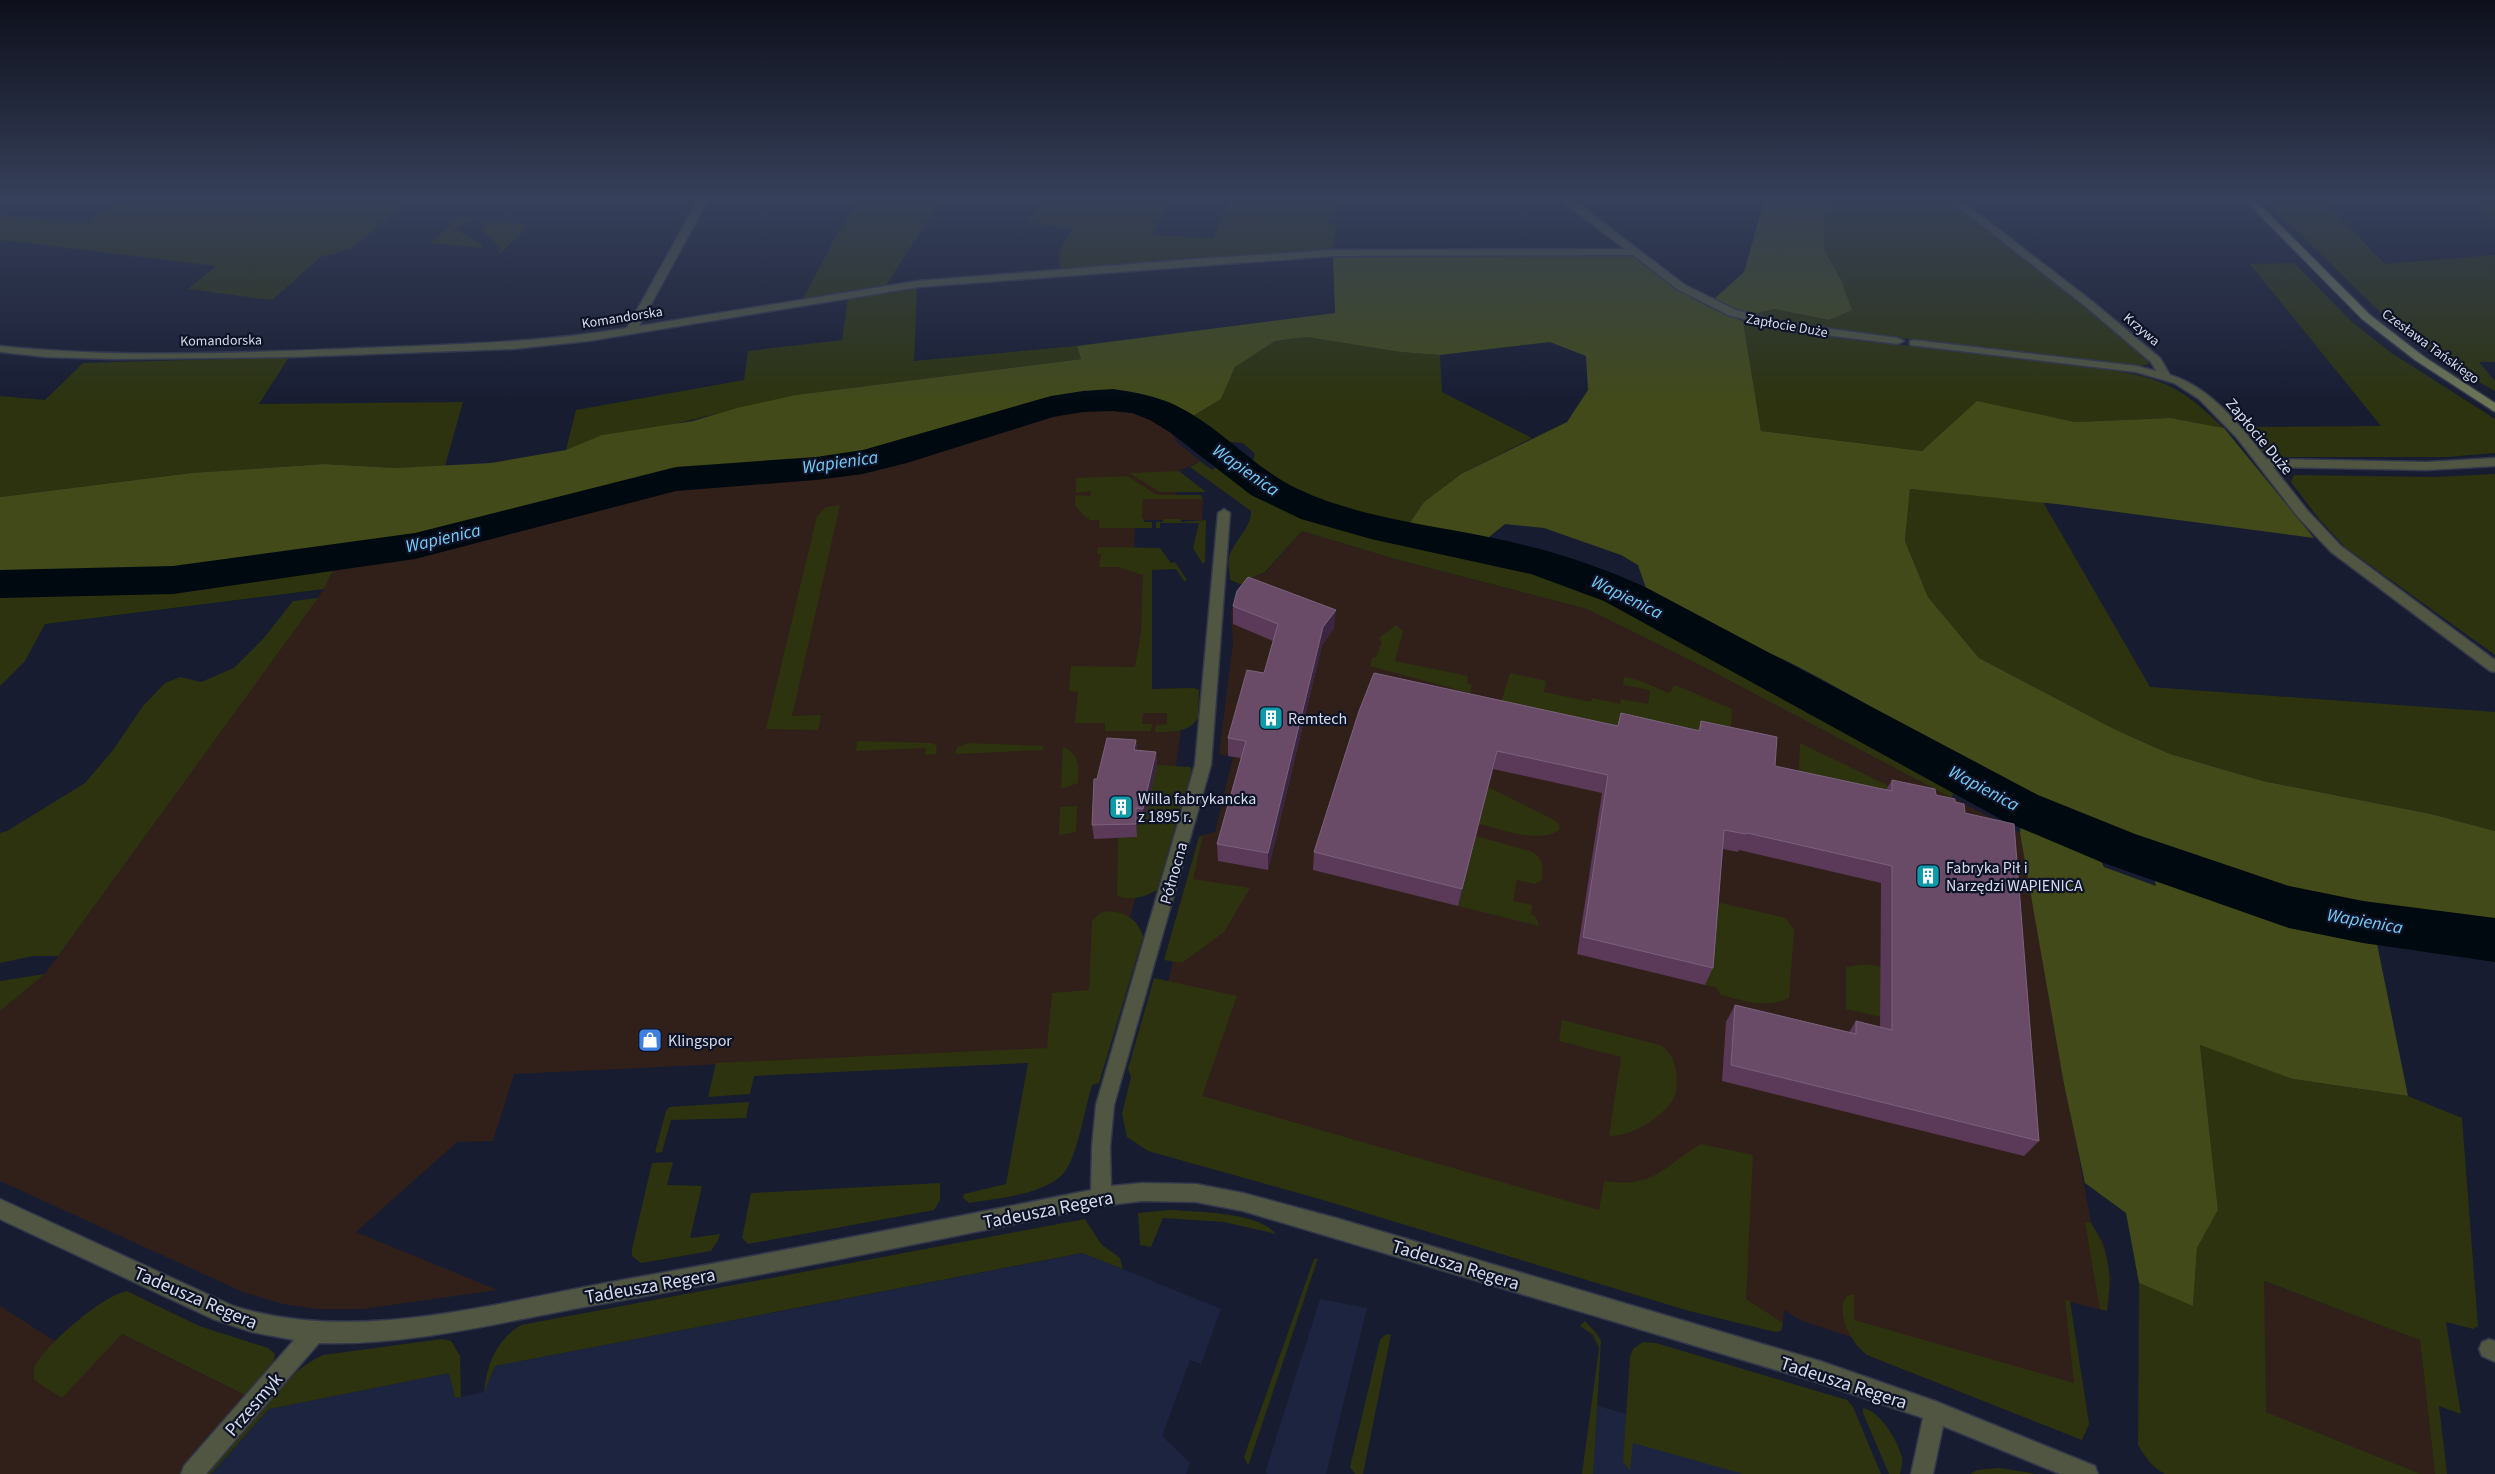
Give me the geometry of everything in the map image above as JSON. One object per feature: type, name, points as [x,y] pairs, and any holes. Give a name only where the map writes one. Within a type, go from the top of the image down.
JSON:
[{"type":"street","points":[[631,331],[666,267]]},
{"type":"street","name":"Komandorska","points":[[0,349],[46,354],[114,356],[377,351],[513,346],[631,331],[892,288],[1130,267]]},
{"type":"street","name":"Zapłocie Duże","points":[[1655,267],[1683,288],[1721,309],[1745,318],[1790,328],[1898,341]]},
{"type":"street","name":"Krzywa","points":[[2041,267],[2097,310],[2156,360],[2165,376]]},
{"type":"street","name":"Czesława Tańskiego","points":[[2316,267],[2366,317],[2419,358],[2495,408]]},
{"type":"street","name":"Zapłocie Duże","points":[[1914,343],[2103,364],[2165,376],[2193,389],[2241,435],[2303,514],[2336,549],[2495,667]]},
{"type":"street","points":[[2263,463],[2427,466],[2495,462]]},
{"type":"street","name":"Północna","points":[[1101,1197],[1101,1147],[1105,1105],[1198,790],[1203,765],[1224,514]]},
{"type":"street","name":"Tadeusza Regera","points":[[0,1209],[205,1305],[271,1327],[314,1334],[368,1333],[459,1319],[744,1267],[1101,1197],[1142,1192],[1196,1193],[1243,1202],[1820,1372],[1935,1412],[2086,1474]]},
{"type":"street","name":"Przesmyk","points":[[192,1474],[314,1334]]},
{"type":"street","points":[[1922,1474],[1935,1412]]},
{"type":"shaded area","points":[[1091,405],[1127,405],[1170,421],[1169,430],[1178,443],[1200,461],[1179,471],[1176,499],[1203,499],[1202,520],[1135,520],[1134,570],[1152,570],[1152,689],[1194,688],[1194,690],[1181,730],[1176,766],[1128,923],[1101,1046],[514,1074],[493,1141],[457,1142],[356,1232],[497,1290],[363,1309],[318,1309],[283,1304],[243,1292],[0,1181],[0,1011],[45,974],[324,589],[333,570],[519,526],[678,482],[807,473],[866,465],[915,453],[1041,413]]},
{"type":"shaded area","points":[[1302,531],[1395,559],[1587,609],[1702,666],[2020,833],[2091,1223],[2104,1244],[2111,1280],[2107,1311],[2070,1302],[2089,1424],[2082,1440],[1867,1355],[1851,1337],[1800,1320],[1784,1310],[1783,1323],[1746,1300],[1136,1117],[1203,835],[1215,832],[1233,757],[1219,754],[1233,643],[1231,613],[1235,599],[1247,580],[1266,572]]},
{"type":"shaded area","points":[[1083,1253],[1221,1309],[1201,1364],[1190,1360],[1162,1436],[1190,1463],[1186,1474],[211,1474],[269,1409],[449,1373],[455,1398],[461,1397],[484,1392],[495,1366]]},
{"type":"shaded area","points":[[2263,1281],[2420,1339],[2435,1474],[2421,1474],[2266,1412]]},
{"type":"shaded area","points":[[1320,1299],[1367,1308],[1326,1474],[1268,1474],[1265,1473]]},
{"type":"shaded area","points":[[0,1306],[56,1342],[84,1315],[247,1396],[178,1474],[0,1474]]},
{"type":"shaded area","points":[[1592,1405],[1598,1406],[1834,1474],[1582,1474]]},
{"type":"green space","points":[[215,267],[310,267],[272,300],[188,289]]},
{"type":"green space","points":[[820,267],[898,267],[886,285],[802,300]]},
{"type":"green space","points":[[1060,267],[1094,267],[1061,269]]},
{"type":"green space","points":[[1333,267],[1648,267],[1699,302],[1743,321],[1761,431],[1922,451],[1977,401],[2075,422],[2171,418],[2224,428],[2314,538],[2057,504],[1910,489],[1905,541],[1928,597],[1979,658],[2114,729],[2170,754],[2263,781],[2431,814],[2495,831],[2495,925],[2375,912],[2327,904],[2267,891],[2195,869],[2125,842],[2056,811],[1966,763],[1853,696],[1795,665],[1705,628],[1684,617],[1649,597],[1638,565],[1621,555],[1544,528],[1505,524],[1483,542],[1409,524],[1424,502],[1461,474],[1567,422],[1588,390],[1586,356],[1550,342],[1440,355],[1400,352],[1307,337],[1275,341],[1235,367],[1221,399],[1188,419],[1169,408],[1145,399],[1093,395],[1058,401],[914,446],[862,459],[799,467],[703,471],[675,476],[518,518],[414,542],[180,569],[0,574],[0,497],[191,473],[325,464],[396,468],[491,463],[566,450],[602,435],[693,421],[737,408],[795,395],[1081,359],[1077,346],[1335,313]]},
{"type":"green space","points":[[1745,267],[1834,267],[1841,280],[1852,310],[1829,320],[1774,309],[1747,316],[1713,300],[1744,272]]},
{"type":"green space","points":[[1834,267],[2035,267],[2090,308],[2146,357],[2149,364],[2140,366],[1882,336],[1789,324],[1747,316],[1774,309],[1829,320],[1841,280]]},
{"type":"green space","points":[[2252,267],[2298,267],[2351,321],[2390,352],[2495,419],[2495,453],[2447,457],[2273,457],[2264,453],[2242,427],[2381,426]]},
{"type":"green space","points":[[2334,267],[2495,267],[2495,362],[2479,362],[2495,381],[2495,391],[2449,365],[2386,318]]},
{"type":"green space","points":[[917,288],[914,361],[1077,346],[1081,359],[795,395],[566,450],[576,410],[744,380],[748,351],[842,340],[848,297]]},
{"type":"green space","points":[[1743,321],[1788,332],[2101,368],[2140,376],[2155,380],[2181,393],[2208,413],[2224,428],[2171,418],[2075,422],[1978,402],[1922,451],[1761,431]]},
{"type":"green space","points":[[1307,337],[1400,352],[1440,355],[1442,392],[1532,438],[1461,474],[1424,502],[1409,524],[1342,510],[1309,499],[1278,484],[1257,470],[1252,463],[1255,454],[1243,443],[1220,441],[1188,419],[1221,399],[1235,367],[1275,341]]},
{"type":"green space","points":[[289,357],[259,404],[463,402],[445,466],[396,468],[325,464],[191,473],[0,497],[0,396],[45,400],[83,363]]},
{"type":"green space","points":[[1200,461],[1212,470],[1219,465],[1276,505],[1297,514],[1512,564],[1542,568],[1600,590],[1956,787],[1952,798],[1702,666],[1587,609],[1395,559],[1302,531],[1265,572],[1247,580],[1250,583],[1240,584],[1230,580],[1229,557],[1249,523],[1251,511],[1190,467]]},
{"type":"green space","points":[[1179,471],[1206,492],[1160,492],[1129,473]]},
{"type":"green space","points":[[2495,474],[2495,655],[2345,547],[2319,519],[2291,482],[2294,475],[2435,477]]},
{"type":"green space","points":[[1127,476],[1157,495],[1201,495],[1203,499],[1143,499],[1142,519],[1144,519],[1144,522],[1152,522],[1152,528],[1099,528],[1099,520],[1089,520],[1075,505],[1075,495],[1090,496],[1091,491],[1076,493],[1076,478]]},
{"type":"green space","points":[[1910,489],[2043,502],[2150,687],[2495,712],[2495,831],[2431,814],[2263,781],[2170,754],[2114,729],[1979,658],[1928,597],[1905,541]]},
{"type":"green space","points":[[840,505],[792,716],[821,715],[818,730],[766,729],[817,516],[826,507]]},
{"type":"green space","points":[[1163,519],[1181,519],[1181,522],[1206,520],[1205,562],[1203,564],[1193,548],[1199,523],[1160,523],[1160,528],[1156,528],[1156,522],[1163,522]]},
{"type":"green space","points":[[1098,547],[1160,548],[1171,563],[1175,562],[1187,580],[1184,581],[1176,569],[1152,570],[1152,689],[1194,688],[1199,690],[1198,718],[1190,727],[1173,732],[1155,732],[1156,725],[1167,724],[1167,713],[1143,713],[1142,724],[1152,724],[1151,731],[1105,731],[1105,723],[1075,723],[1078,692],[1069,691],[1071,666],[1135,667],[1141,633],[1143,575],[1118,567],[1099,567],[1101,554],[1097,554]]},
{"type":"green space","points":[[333,570],[324,589],[45,624],[25,661],[0,686],[0,592],[125,590]]},
{"type":"green space","points":[[318,598],[58,956],[33,956],[0,963],[0,833],[7,831],[85,783],[113,750],[143,706],[165,683],[180,677],[201,682],[234,668],[263,639],[293,601]]},
{"type":"green space","points":[[1396,625],[1403,631],[1395,661],[1468,676],[1467,683],[1472,685],[1470,693],[1370,666],[1372,658],[1376,657],[1382,642],[1379,638]]},
{"type":"green space","points":[[1510,673],[1546,681],[1544,692],[1591,702],[1592,698],[1620,704],[1621,699],[1648,704],[1650,690],[1623,685],[1624,677],[1638,680],[1669,693],[1675,685],[1732,709],[1730,747],[1500,706]]},
{"type":"green space","points":[[857,741],[931,743],[936,745],[937,754],[925,755],[926,748],[856,751]]},
{"type":"green space","points":[[968,743],[1043,746],[1043,750],[955,754],[957,748]]},
{"type":"green space","points":[[1800,743],[1947,814],[1798,791]]},
{"type":"green space","points":[[1063,747],[1073,753],[1075,757],[1078,766],[1078,783],[1061,789]]},
{"type":"green space","points":[[1157,765],[1190,767],[1192,770],[1157,890],[1138,898],[1117,896],[1118,838],[1137,822],[1144,822]]},
{"type":"green space","points":[[1488,787],[1552,819],[1559,824],[1560,829],[1552,834],[1532,836],[1479,824]]},
{"type":"green space","points":[[1077,806],[1076,832],[1059,835],[1060,807]]},
{"type":"green space","points":[[2021,822],[2098,856],[2104,867],[2156,886],[2153,874],[2294,923],[2375,934],[2408,1096],[2293,1079],[2200,1045],[2218,1210],[2197,1248],[2193,1306],[2139,1283],[2126,1213],[2085,1183],[2064,1084],[2020,833]]},
{"type":"green space","points":[[1203,835],[1193,879],[1250,888],[1224,932],[1182,963],[1164,960],[1199,837]]},
{"type":"green space","points":[[1476,836],[1530,851],[1538,856],[1542,862],[1542,880],[1535,884],[1517,880],[1513,901],[1532,905],[1531,914],[1536,917],[1539,926],[1458,906]]},
{"type":"green space","points":[[1712,901],[1786,918],[1794,930],[1789,998],[1772,1003],[1755,1003],[1721,995],[1716,987],[1705,985]]},
{"type":"green space","points":[[1109,911],[1131,918],[1138,926],[1143,937],[1099,1083],[1092,1085],[1074,1152],[1066,1170],[1047,1185],[1021,1194],[969,1203],[963,1198],[964,1194],[1006,1184],[1028,1063],[754,1076],[750,1094],[708,1097],[716,1063],[1047,1048],[1052,993],[1089,990],[1092,921],[1100,913]]},
{"type":"green space","points":[[1867,964],[1881,967],[1881,1017],[1846,1009],[1846,967]]},
{"type":"green space","points":[[45,974],[0,1011],[0,981]]},
{"type":"green space","points":[[1154,978],[1237,996],[1202,1096],[1599,1210],[1604,1181],[1621,1183],[1646,1179],[1657,1174],[1701,1144],[1753,1155],[1746,1299],[1783,1323],[1781,1331],[1775,1332],[1689,1311],[1323,1200],[1148,1151],[1127,1137],[1122,1114],[1131,1077],[1128,1069]]},
{"type":"green space","points":[[1562,1020],[1663,1047],[1671,1056],[1676,1071],[1676,1090],[1672,1101],[1644,1126],[1627,1133],[1609,1136],[1621,1057],[1559,1041]]},
{"type":"green space","points":[[2200,1044],[2293,1079],[2408,1096],[2462,1118],[2478,1326],[2473,1329],[2446,1322],[2461,1414],[2439,1406],[2447,1474],[2435,1474],[2420,1340],[2264,1281],[2266,1412],[2421,1474],[2165,1474],[2156,1468],[2143,1454],[2138,1445],[2139,1283],[2193,1305],[2197,1248],[2218,1210]]},
{"type":"green space","points":[[749,1102],[746,1118],[671,1120],[662,1152],[655,1153],[666,1111],[669,1107]]},
{"type":"green space","points":[[673,1162],[667,1185],[702,1186],[690,1238],[720,1234],[711,1251],[641,1263],[632,1256],[632,1249],[652,1163]]},
{"type":"green space","points":[[940,1183],[940,1200],[934,1210],[748,1244],[742,1238],[751,1193]]},
{"type":"green space","points":[[1171,1210],[1227,1214],[1242,1217],[1256,1221],[1276,1234],[1224,1222],[1163,1218],[1151,1247],[1140,1245],[1138,1213]]},
{"type":"green space","points":[[1085,1219],[1101,1244],[1120,1258],[1123,1269],[1082,1253],[495,1366],[484,1392],[490,1363],[494,1354],[505,1338],[521,1325]]},
{"type":"green space","points":[[2085,1222],[2091,1223],[2098,1234],[2106,1255],[2109,1275],[2107,1311],[2100,1309]]},
{"type":"green space","points":[[1318,1258],[1248,1466],[1244,1457],[1314,1259]]},
{"type":"green space","points":[[127,1291],[199,1326],[268,1348],[275,1354],[273,1371],[183,1474],[178,1474],[247,1396],[122,1334],[62,1398],[34,1380],[36,1364],[65,1331],[104,1301]]},
{"type":"green space","points":[[1854,1294],[1854,1320],[2074,1383],[2065,1300],[2070,1301],[2089,1424],[2082,1440],[1867,1355],[1848,1332],[1843,1317],[1843,1302],[1847,1296]]},
{"type":"green space","points":[[1585,1321],[1601,1341],[1593,1474],[1582,1474],[1599,1348],[1593,1335],[1580,1326]]},
{"type":"green space","points":[[1391,1334],[1363,1474],[1355,1474],[1350,1467],[1380,1340],[1385,1335]]},
{"type":"green space","points":[[442,1339],[451,1341],[460,1356],[461,1397],[455,1398],[449,1373],[269,1409],[211,1474],[205,1474],[274,1392],[290,1377],[323,1355]]},
{"type":"green space","points":[[1643,1342],[1656,1343],[1847,1400],[1853,1407],[1881,1474],[1743,1474],[1633,1443],[1630,1470],[1623,1462],[1630,1357],[1633,1349]]},
{"type":"green space","points":[[1863,1408],[1876,1415],[1893,1436],[1902,1458],[1900,1474],[1889,1474],[1863,1413]]},
{"type":"green space","points":[[2000,1468],[2037,1474],[1970,1474],[1977,1470]]},
{"type":"building","name":"Remtech","points":[[1248,577],[1336,610],[1323,627],[1268,853],[1217,844],[1246,741],[1228,738],[1247,670],[1264,673],[1278,624],[1233,606],[1237,591]]},
{"type":"building","name":"Fabryka Pił i Narzędzi WAPIENICA","points":[[1374,673],[1618,726],[1621,713],[1700,731],[1701,721],[1777,737],[1775,766],[1892,791],[1892,780],[1935,789],[1936,795],[1955,799],[1955,802],[1964,804],[1965,813],[2014,824],[2039,1141],[1731,1065],[1735,1005],[1856,1034],[1856,1021],[1892,1030],[1892,866],[1747,833],[1724,830],[1713,968],[1583,937],[1608,775],[1497,751],[1462,889],[1314,852],[1359,711]]},
{"type":"building","name":"Willa fabrykancka z 1895 r.","points":[[1107,738],[1136,740],[1134,750],[1156,752],[1143,809],[1136,808],[1136,824],[1092,825],[1094,779],[1097,779]]},
{"type":"waterway","name":"Wapienica","points":[[0,584],[173,580],[415,546],[676,479],[840,466],[863,462],[925,446],[1020,415],[1051,407],[1083,401],[1113,400],[1139,404],[1163,412],[1184,425],[1264,487],[1314,510],[1401,533],[1489,550],[1533,561],[1576,574],[1618,591],[2021,808],[2118,848],[2289,907],[2363,922],[2495,940]]},
{"type":"place","name":"Remtech","points":[[1271,718]]},
{"type":"place","name":"Willa fabrykancka z 1895 r.","points":[[1121,807]]},
{"type":"place","name":"Fabryka Pił i Narzędzi WAPIENICA","points":[[1928,876]]},
{"type":"place","name":"Klingspor","points":[[650,1040]]}]
